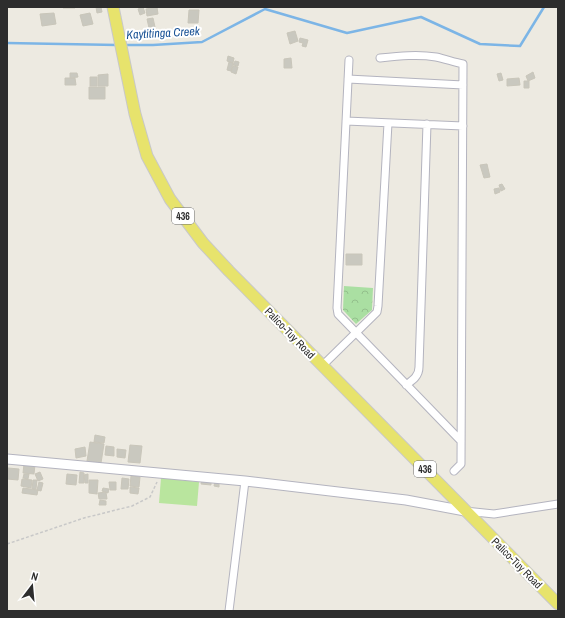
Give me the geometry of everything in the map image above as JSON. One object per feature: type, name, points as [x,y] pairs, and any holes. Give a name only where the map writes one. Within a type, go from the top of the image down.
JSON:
[{"type":"main road","name":"Palico-Tuy Road","points":[[114,7],[135,114],[147,156],[170,199],[203,243],[322,366],[558,604]]},
{"type":"street","points":[[380,58],[409,55],[436,57],[463,64],[461,464],[454,471]]},
{"type":"street","points":[[349,60],[337,308],[339,317],[461,441]]},
{"type":"street","points":[[348,79],[463,85]]},
{"type":"street","points":[[346,121],[463,126]]},
{"type":"street","points":[[322,366],[374,317],[377,312],[388,123]]},
{"type":"street","points":[[406,385],[416,377],[419,372],[427,124]]},
{"type":"street","points":[[7,459],[245,481],[406,500],[465,511],[494,514],[558,504]]},
{"type":"street","points":[[229,611],[245,481]]},
{"type":"path","points":[[7,544],[84,518],[139,504],[150,497],[161,473]]},
{"type":"green space","points":[[344,286],[373,288],[372,310],[356,324],[343,310]]},
{"type":"green space","points":[[161,478],[199,482],[197,506],[159,503]]},
{"type":"building","points":[[75,7],[75,8],[63,8]]},
{"type":"building","points":[[96,7],[101,7],[102,12],[97,13]]},
{"type":"building","points":[[143,7],[145,13],[140,15],[138,9]]},
{"type":"building","points":[[157,7],[158,14],[147,16],[146,9]]},
{"type":"building","points":[[189,10],[199,10],[198,23],[188,23]]},
{"type":"building","points":[[54,13],[56,24],[42,26],[40,14]]},
{"type":"building","points":[[90,13],[93,24],[83,26],[80,15]]},
{"type":"building","points":[[153,18],[155,27],[149,28],[147,19]]},
{"type":"building","points":[[295,31],[298,41],[290,44],[287,33]]},
{"type":"building","points":[[300,38],[308,40],[306,47],[302,46],[303,43],[299,42]]},
{"type":"building","points":[[228,56],[234,58],[233,63],[227,61]]},
{"type":"building","points":[[291,58],[292,68],[284,68],[284,59]]},
{"type":"building","points":[[235,61],[239,62],[238,66],[233,65]]},
{"type":"building","points":[[229,62],[233,63],[231,71],[227,70]]},
{"type":"building","points":[[233,66],[238,67],[236,74],[231,72]]},
{"type":"building","points":[[533,72],[535,78],[528,81],[526,76]]},
{"type":"building","points":[[70,73],[77,73],[78,77],[70,78]]},
{"type":"building","points":[[501,73],[503,80],[499,81],[497,74]]},
{"type":"building","points":[[108,74],[108,86],[98,86],[98,75]]},
{"type":"building","points":[[90,77],[97,77],[97,86],[90,86]]},
{"type":"building","points":[[65,78],[75,78],[76,85],[65,85]]},
{"type":"building","points":[[519,78],[520,85],[507,86],[507,79]]},
{"type":"building","points":[[524,81],[529,81],[529,88],[524,88]]},
{"type":"building","points":[[89,87],[105,87],[105,99],[89,99]]},
{"type":"building","points":[[487,164],[490,177],[484,178],[480,165]]},
{"type":"building","points":[[502,184],[505,189],[501,191],[499,185]]},
{"type":"building","points":[[499,188],[500,192],[495,194],[494,189]]},
{"type":"building","points":[[346,254],[362,254],[362,265],[346,265]]},
{"type":"building","points":[[95,435],[105,437],[104,443],[94,442]]},
{"type":"building","points":[[90,442],[104,444],[101,463],[87,461]]},
{"type":"building","points":[[130,445],[142,446],[140,463],[128,462]]},
{"type":"building","points":[[106,446],[114,447],[114,456],[105,455]]},
{"type":"building","points":[[85,447],[86,456],[76,458],[75,449]]},
{"type":"building","points":[[117,449],[126,450],[125,458],[117,457]]},
{"type":"building","points":[[24,464],[35,465],[34,474],[23,473]]},
{"type":"building","points":[[8,468],[19,469],[18,480],[7,479]]},
{"type":"building","points":[[40,472],[43,479],[38,481],[35,474]]},
{"type":"building","points":[[80,472],[84,473],[84,483],[79,483]]},
{"type":"building","points":[[24,474],[29,474],[28,479],[23,478]]},
{"type":"building","points":[[67,474],[77,475],[76,485],[66,484]]},
{"type":"building","points":[[88,474],[88,483],[85,483],[84,475]]},
{"type":"building","points":[[131,476],[140,477],[139,487],[130,486]]},
{"type":"building","points":[[122,478],[129,479],[128,489],[121,489]]},
{"type":"building","points":[[22,479],[32,480],[31,488],[21,486]]},
{"type":"building","points":[[33,480],[37,480],[36,489],[32,489]]},
{"type":"building","points":[[89,480],[98,480],[97,494],[89,493]]},
{"type":"building","points":[[202,480],[211,481],[211,485],[201,484]]},
{"type":"building","points":[[215,481],[219,482],[219,487],[214,486]]},
{"type":"building","points":[[39,482],[43,483],[41,491],[37,490]]},
{"type":"building","points":[[109,482],[116,482],[116,490],[110,490]]},
{"type":"building","points":[[130,487],[139,488],[138,494],[130,493]]},
{"type":"building","points":[[23,488],[38,490],[37,495],[22,493]]},
{"type":"building","points":[[103,488],[109,489],[108,493],[102,491]]},
{"type":"building","points":[[106,492],[107,499],[99,499],[98,493]]},
{"type":"building","points":[[100,500],[106,501],[106,505],[99,505]]},
{"type":"waterway","name":"Kaytitinga Creek","points":[[124,45],[202,42],[265,9],[347,33],[421,17],[480,44],[520,46],[544,7]]},
{"type":"waterway","name":"Kaytitinga Creek","points":[[7,43],[117,45]]}]
